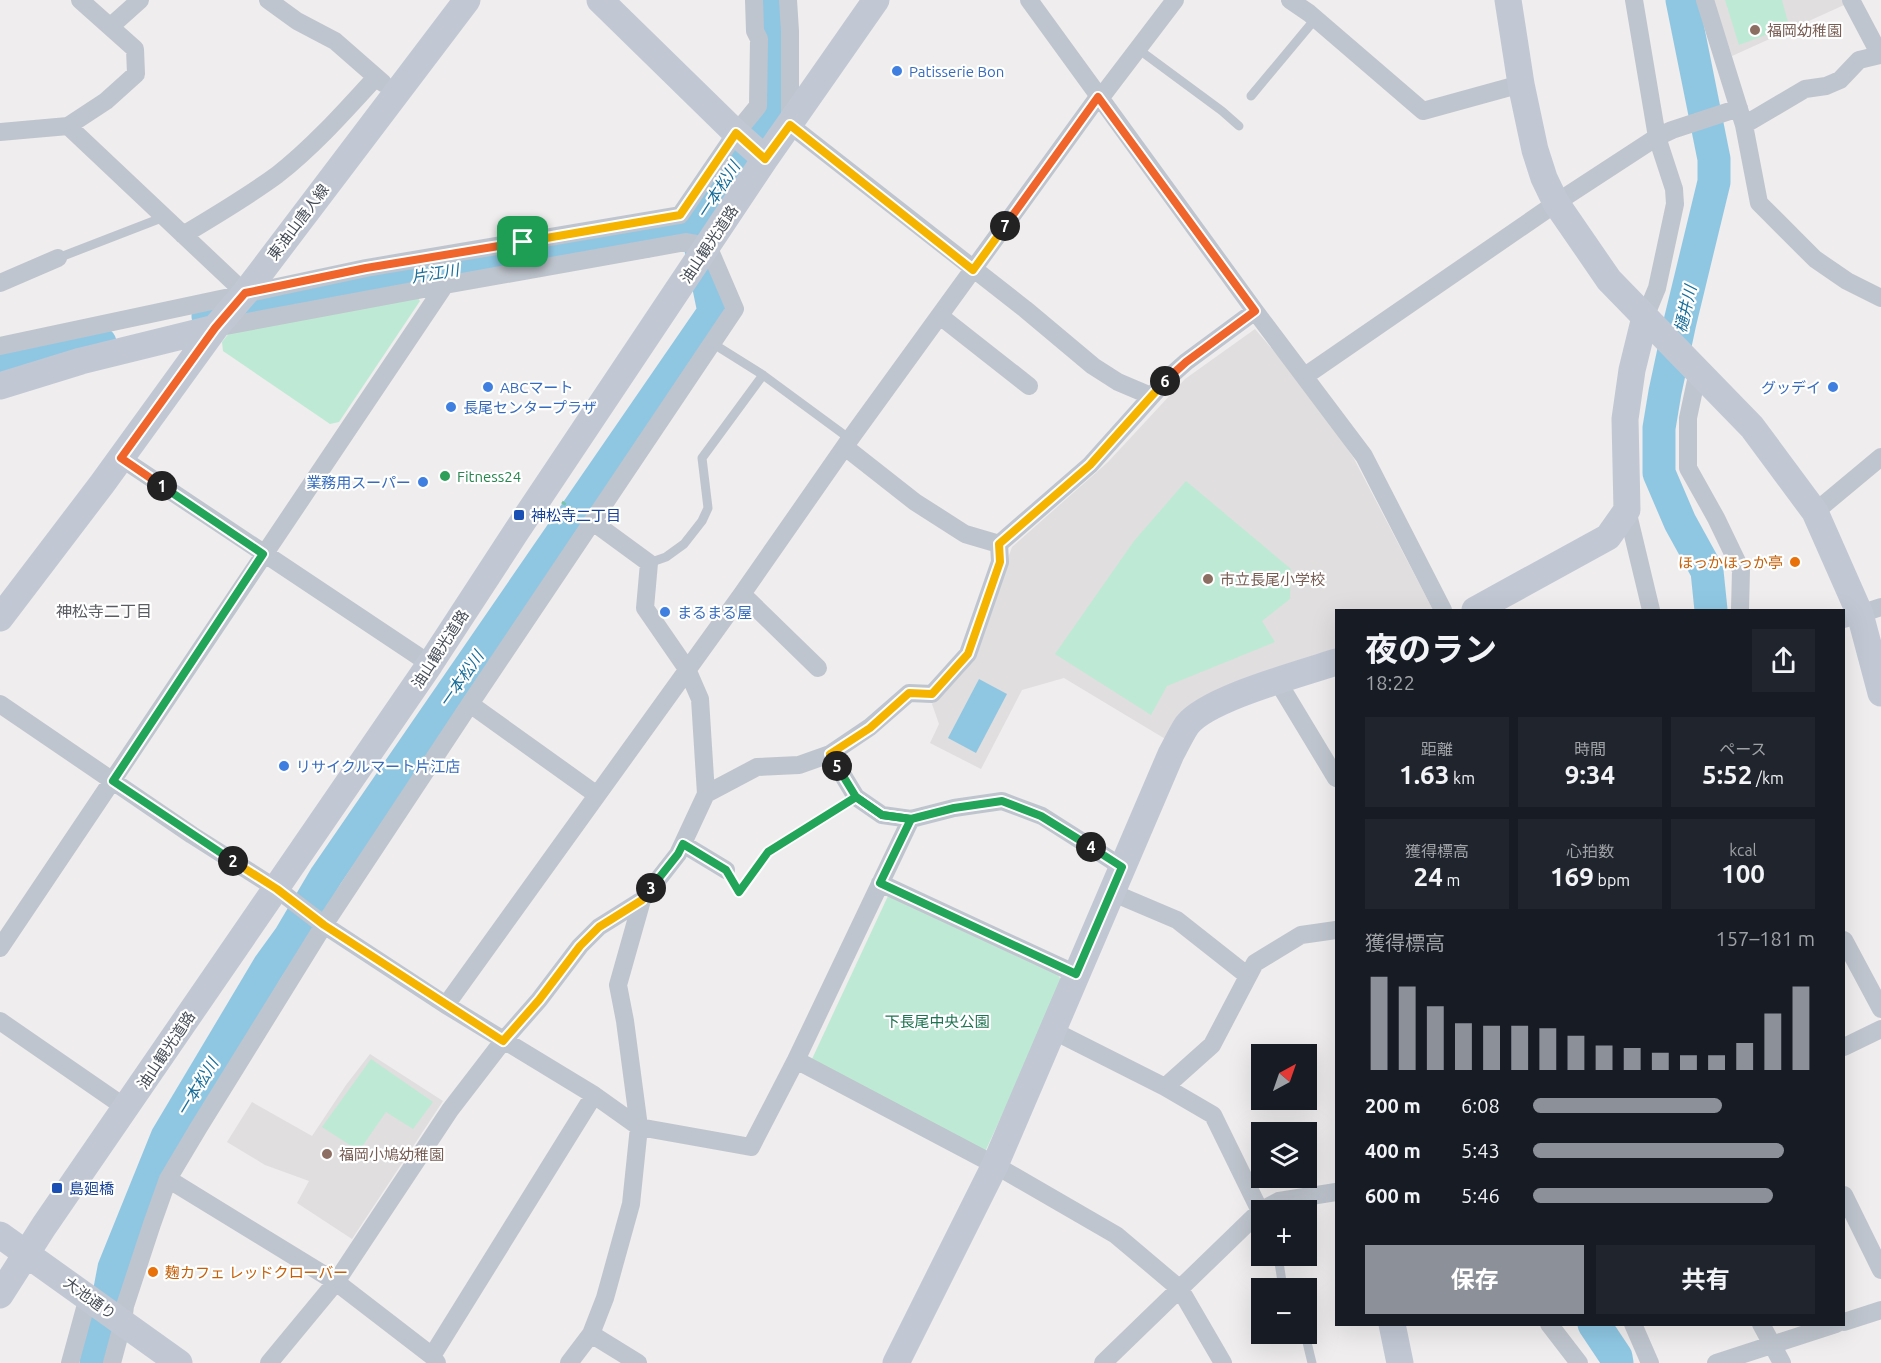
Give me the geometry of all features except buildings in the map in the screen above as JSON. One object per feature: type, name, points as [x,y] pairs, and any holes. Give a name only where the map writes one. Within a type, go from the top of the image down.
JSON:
[{"type":"street","points":[[0,132],[68,126],[106,101],[136,74],[135,49],[80,0]]},
{"type":"street","points":[[111,26],[140,0]]},
{"type":"street","points":[[268,0],[297,21],[334,41],[396,94]]},
{"type":"street","name":"東油山唐人線","points":[[0,618],[217,326],[467,0]]},
{"type":"street","points":[[600,0],[751,146]]},
{"type":"street","points":[[0,346],[366,268],[680,215],[751,146],[758,106],[759,39],[755,32],[754,0]]},
{"type":"street","points":[[788,0],[790,125],[1025,309],[1093,366],[1118,382],[1151,396]]},
{"type":"street","name":"油山観光道路","points":[[0,1295],[26,1253],[126,1108],[286,896],[430,664],[686,279],[751,146],[790,125],[876,0]]},
{"type":"street","points":[[1029,0],[1255,311],[1364,456],[1442,609]]},
{"type":"street","points":[[446,1005],[1098,97],[1105,92],[1175,0]]},
{"type":"street","points":[[1290,0],[1315,10],[1423,111],[1521,84]]},
{"type":"street","points":[[1508,0],[1521,84],[1535,150],[1544,178],[1556,203],[1609,280],[1752,427],[1815,512],[1861,613],[1881,693]]},
{"type":"street","points":[[1634,0],[1664,134],[1675,204],[1657,288],[1645,317],[1632,370],[1625,419],[1627,510],[1651,609]]},
{"type":"street","points":[[1705,0],[1738,115],[1759,203],[1815,259],[1847,281],[1881,298]]},
{"type":"street","points":[[1305,376],[1556,203],[1664,134],[1738,115],[1805,90],[1826,86],[1840,80],[1859,60],[1880,55],[1851,0]]},
{"type":"street","points":[[183,235],[278,174],[336,121],[376,77]]},
{"type":"street","points":[[68,126],[183,235],[242,296]]},
{"type":"street","points":[[0,386],[81,361],[217,326],[445,285],[702,246],[735,309],[321,923],[168,1179],[130,1288],[112,1363]]},
{"type":"street","points":[[0,283],[58,258]]},
{"type":"street","points":[[0,948],[445,285]]},
{"type":"street","points":[[999,544],[1090,465],[1151,396],[1186,362],[1255,311]]},
{"type":"street","points":[[940,316],[1029,386]]},
{"type":"street","points":[[1698,371],[1688,418],[1688,468],[1741,570],[1740,609]]},
{"type":"street","points":[[848,443],[915,502],[965,534],[999,544]]},
{"type":"street","points":[[1815,512],[1881,457]]},
{"type":"street","points":[[121,458],[430,664]]},
{"type":"street","points":[[1477,609],[1608,537],[1627,510]]},
{"type":"street","points":[[269,1363],[336,1282],[450,1110],[503,1041],[539,1000],[580,946],[599,927],[642,900],[678,854],[706,794],[700,699],[687,669],[645,608],[649,563],[593,522]]},
{"type":"street","points":[[706,794],[757,767],[798,765],[830,754],[870,728],[909,693],[932,694],[968,654],[1000,562],[999,544]]},
{"type":"street","points":[[742,594],[818,668]]},
{"type":"street","points":[[898,1362],[995,1165],[1171,754],[1188,724],[1206,708],[1335,662]]},
{"type":"street","points":[[1278,682],[1335,776]]},
{"type":"street","points":[[0,704],[286,896],[321,923],[503,1041],[594,1095],[639,1127],[751,1147],[796,1060],[911,819]]},
{"type":"street","points":[[470,704],[597,795]]},
{"type":"street","points":[[830,754],[856,797],[882,815],[911,819],[954,808],[1002,801],[1041,816],[1122,867]]},
{"type":"street","points":[[683,844],[726,870]]},
{"type":"street","points":[[880,883],[1076,974]]},
{"type":"street","points":[[1112,892],[1177,920],[1248,976]]},
{"type":"street","points":[[569,1363],[591,1334],[605,1298],[631,1204],[639,1127],[618,985],[642,900]]},
{"type":"street","points":[[1165,1087],[1212,1045],[1255,963],[1301,935],[1335,930]]},
{"type":"street","points":[[1845,942],[1881,1009]]},
{"type":"street","points":[[0,1021],[126,1108]]},
{"type":"street","points":[[1845,1047],[1881,1029]]},
{"type":"street","points":[[1052,1030],[1165,1087],[1213,1115],[1264,1200]]},
{"type":"street","points":[[796,1060],[995,1165],[1116,1235],[1180,1289],[1223,1363]]},
{"type":"street","points":[[168,1179],[336,1282],[434,1360],[594,1095]]},
{"type":"street","points":[[1285,1200],[1335,1192]]},
{"type":"street","points":[[1845,1197],[1881,1269]]},
{"type":"street","points":[[1103,1363],[1251,1224]]},
{"type":"street","name":"大池通り","points":[[0,1234],[179,1363]]},
{"type":"street","points":[[70,1363],[85,1294]]},
{"type":"street","points":[[1845,1322],[1881,1310]]},
{"type":"street","points":[[1392,1326],[1400,1363]]},
{"type":"street","points":[[1551,1326],[1580,1363]]},
{"type":"street","points":[[1634,1326],[1650,1363]]},
{"type":"street","points":[[1762,1326],[1782,1363]]},
{"type":"street","points":[[1716,1363],[1830,1326]]},
{"type":"street","points":[[591,1334],[639,1363]]},
{"type":"lane","points":[[1251,96],[1315,10]]},
{"type":"lane","points":[[1138,49],[1239,126]]},
{"type":"lane","points":[[58,258],[164,217]]},
{"type":"lane","points":[[712,343],[763,375],[848,443]]},
{"type":"lane","points":[[649,563],[666,557],[684,544],[702,521],[708,508],[702,458],[763,375]]},
{"type":"lane","points":[[726,870],[739,892],[768,852],[856,797]]},
{"type":"lane","points":[[1307,1344],[1312,1363]]},
{"type":"shaded area","name":"福岡幼稚園","points":[[1713,0],[1842,0],[1844,5],[1732,56]]},
{"type":"shaded area","name":"市立長尾小学校","points":[[1255,329],[1308,391],[1353,457],[1432,609],[1335,609],[1335,651],[1167,740],[1064,678],[1022,690],[981,769],[930,743],[939,724],[932,704],[972,658],[1012,547],[1108,462],[1185,379]]},
{"type":"shaded area","name":"福岡小鳩幼稚園","points":[[370,1054],[443,1101],[352,1239],[297,1203],[309,1181],[265,1165],[227,1142],[252,1102],[312,1136]]},
{"type":"green space","points":[[1725,0],[1782,0],[1789,26],[1739,45]]},
{"type":"green space","points":[[415,294],[420,301],[339,422],[330,424],[223,351],[222,342],[233,328]]},
{"type":"green space","points":[[1186,481],[1291,569],[1290,599],[1262,621],[1275,642],[1167,686],[1151,715],[1055,654],[1134,541]]},
{"type":"green space","name":"下長尾中央公園","points":[[888,896],[1058,975],[1063,983],[985,1152],[812,1059]]},
{"type":"green space","points":[[371,1059],[433,1102],[413,1129],[386,1112],[359,1151],[322,1127]]},
{"type":"water","points":[[979,679],[1007,694],[976,753],[948,738]]},
{"type":"waterway","name":"一本松川","points":[[96,1363],[114,1268],[167,1137],[269,966],[290,937],[326,876],[714,312],[696,225],[759,129],[772,105],[775,70],[768,0]]},
{"type":"waterway","name":"樋井川","points":[[1682,0],[1714,159],[1714,182],[1665,392],[1659,428],[1659,473],[1680,522],[1707,571],[1711,609]]},
{"type":"waterway","name":"片江川","points":[[208,316],[318,291],[647,241],[696,225]]},
{"type":"waterway","name":"片江川","points":[[0,369],[100,343]]},
{"type":"waterway","name":"樋井川","points":[[1595,1326],[1616,1357],[1617,1363]]},
{"type":"place","name":"福岡幼稚園","points":[[1755,30]]},
{"type":"place","name":"Patisserie Bon","points":[[897,71]]},
{"type":"place","name":"ABCマート","points":[[488,387]]},
{"type":"place","name":"グッデイ","points":[[1833,387]]},
{"type":"place","name":"長尾センタープラザ","points":[[451,407]]},
{"type":"place","name":"Fitness24","points":[[445,476]]},
{"type":"place","name":"業務用スーパー","points":[[423,482]]},
{"type":"place","name":"神松寺二丁目","points":[[519,515]]},
{"type":"place","name":"ほっかほっか亭","points":[[1795,562]]},
{"type":"place","name":"市立長尾小学校","points":[[1208,579]]},
{"type":"place","name":"まるまる屋","points":[[665,612]]},
{"type":"place","name":"リサイクルマート片江店","points":[[284,766]]},
{"type":"place","name":"福岡小鳩幼稚園","points":[[327,1154]]},
{"type":"place","name":"島廻橋","points":[[57,1188]]},
{"type":"place","name":"麹カフェ レッドクローバー","points":[[153,1272]]},
{"type":"district","name":"神松寺二丁目","points":[[104,611]]},
{"type":"route","points":[[523,242],[366,268],[245,293],[215,328],[121,458],[263,554],[113,781],[277,889],[324,925],[503,1041],[539,1000],[580,946],[599,927],[642,900],[678,854],[683,844],[726,870],[739,892],[768,852],[856,797],[882,815],[911,819],[954,808],[1002,801],[1041,816],[1122,867],[1076,974],[880,883],[911,819],[882,815],[856,797],[830,754],[870,728],[909,693],[932,694],[968,654],[1000,562],[999,544],[1090,465],[1167,379],[1186,362],[1255,311],[1098,97],[973,270],[790,125],[765,159],[736,133],[680,215],[523,242]]}]
